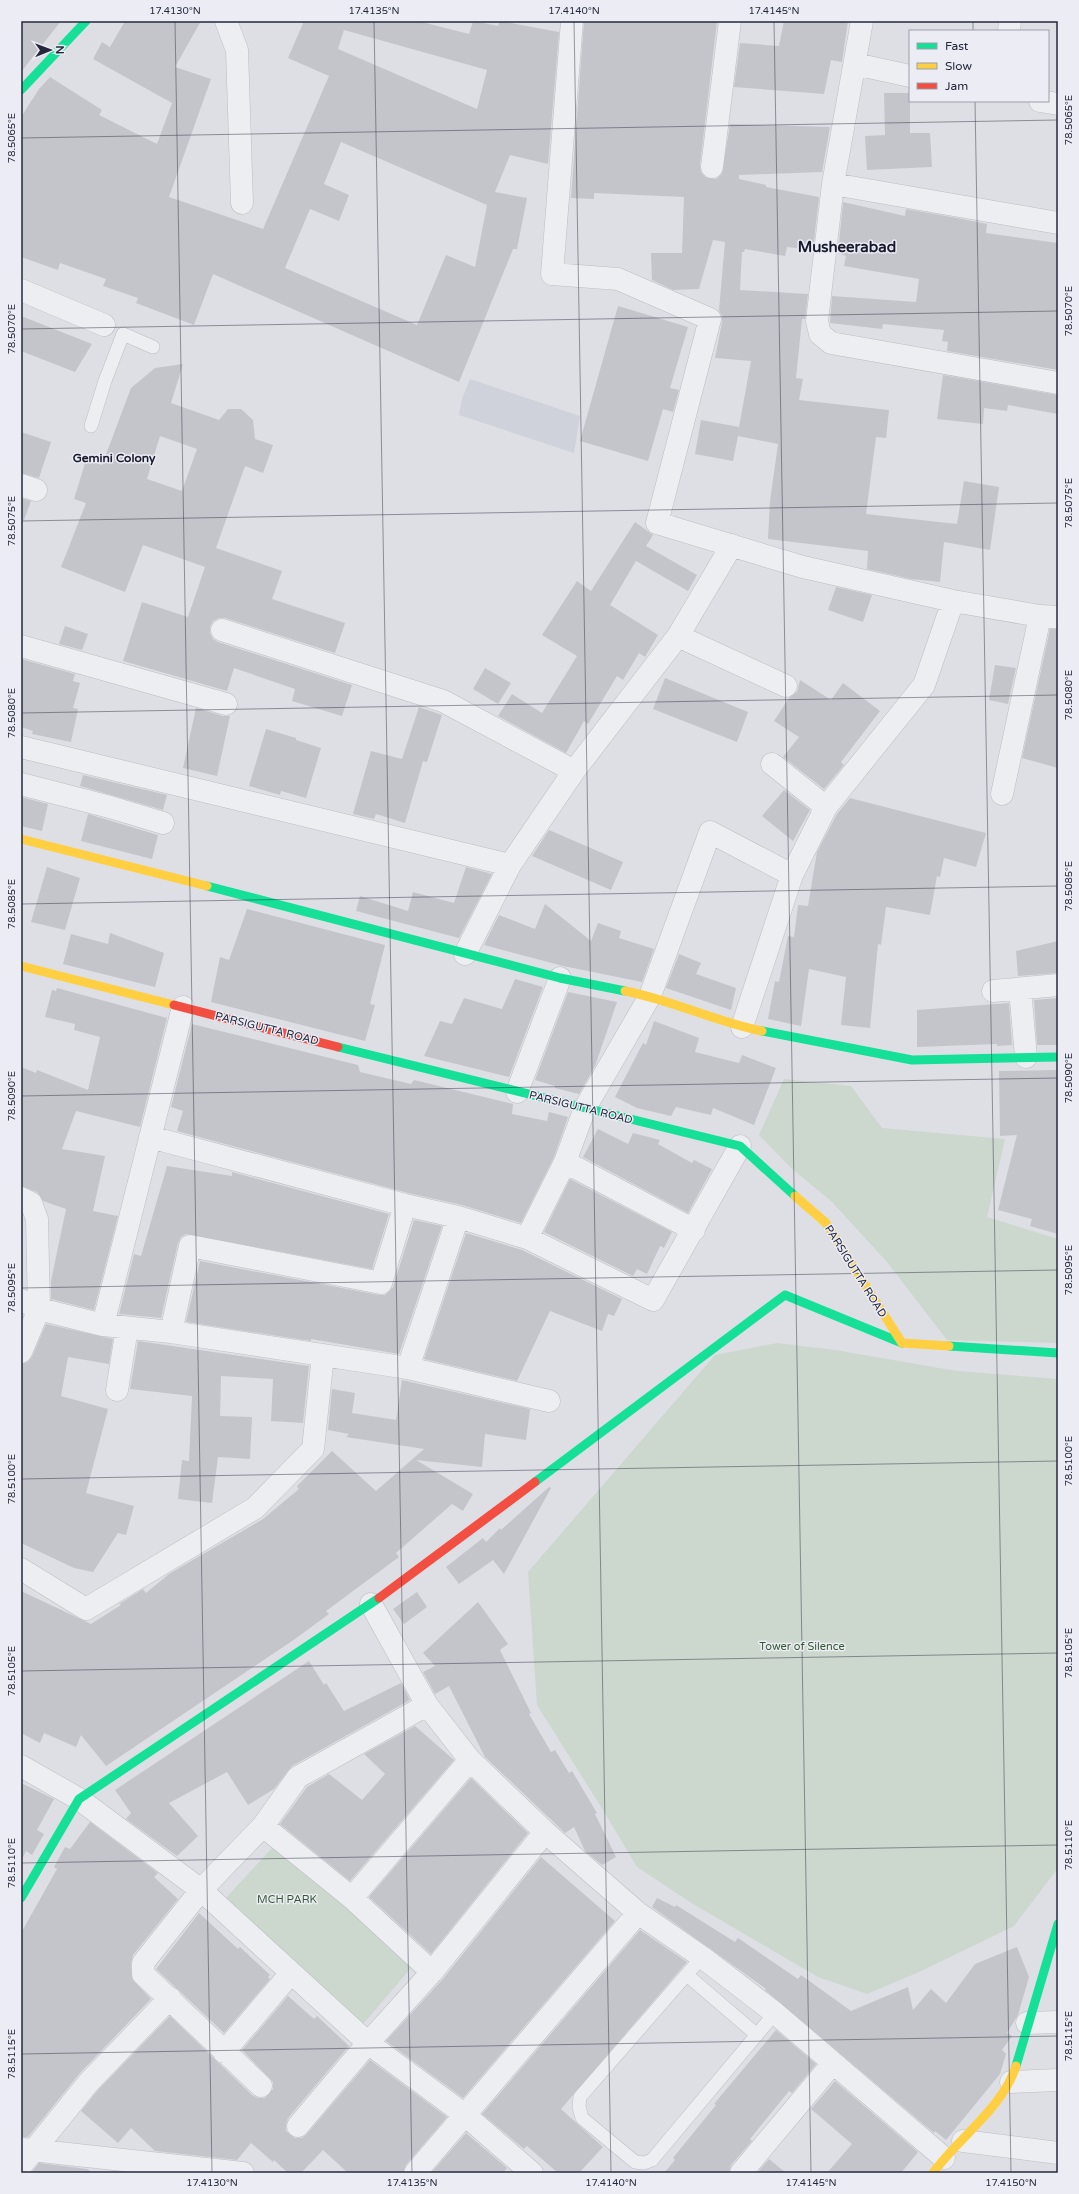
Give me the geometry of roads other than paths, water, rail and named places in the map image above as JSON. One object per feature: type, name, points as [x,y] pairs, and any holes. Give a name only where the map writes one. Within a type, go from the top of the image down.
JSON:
[{"type":"street","points":[[21,90],[86,21]]},
{"type":"street","points":[[226,21],[237,50],[242,203]]},
{"type":"street","points":[[572,21],[552,274],[618,280],[710,319],[657,523],[803,567],[953,601],[1049,616],[1002,794]]},
{"type":"street","points":[[712,167],[730,21]]},
{"type":"street","points":[[862,21],[833,184],[817,321],[820,334],[831,343],[1058,383]]},
{"type":"street","points":[[854,64],[909,76]]},
{"type":"street","points":[[1046,102],[1058,104]]},
{"type":"street","points":[[833,184],[1058,223]]},
{"type":"street","points":[[21,290],[113,329]]},
{"type":"street","points":[[465,954],[510,865],[574,770],[678,636],[732,545]]},
{"type":"street","points":[[742,1027],[792,875],[826,807],[924,685],[953,601]]},
{"type":"street","points":[[222,630],[443,701],[574,770]]},
{"type":"street","points":[[678,636],[786,686]]},
{"type":"street","points":[[21,646],[226,704]]},
{"type":"street","points":[[21,746],[510,865]]},
{"type":"street","points":[[772,764],[826,807]]},
{"type":"street","points":[[21,784],[110,807],[163,823]]},
{"type":"street","points":[[527,1238],[565,1162],[585,1108],[650,996],[710,832],[792,875]]},
{"type":"street","points":[[21,838],[560,978],[650,996],[742,1027],[912,1060],[1058,1057]]},
{"type":"street","name":"PARSIGUTTA ROAD","points":[[21,966],[518,1092],[740,1146],[826,1223],[902,1343]]},
{"type":"street","points":[[518,1092],[560,978]]},
{"type":"street","points":[[993,991],[1058,985]]},
{"type":"street","points":[[1020,989],[1026,1057]]},
{"type":"street","points":[[103,1325],[183,1007]]},
{"type":"street","points":[[150,1137],[405,1205],[458,1217],[527,1238],[653,1300],[694,1230],[740,1146]]},
{"type":"street","points":[[565,1162],[694,1230]]},
{"type":"street","points":[[21,1198],[31,1203],[37,1219],[30,1304],[21,1352]]},
{"type":"street","points":[[171,1332],[190,1246],[382,1283],[405,1205]]},
{"type":"street","points":[[408,1368],[458,1217]]},
{"type":"street","points":[[21,1898],[79,1799],[371,1604],[785,1295],[902,1343],[1058,1353]]},
{"type":"street","points":[[30,1304],[103,1325],[171,1332],[408,1368],[549,1401]]},
{"type":"street","points":[[117,1390],[127,1328]]},
{"type":"street","points":[[21,1569],[86,1609],[255,1508],[313,1449],[323,1355]]},
{"type":"street","points":[[371,1604],[427,1705],[470,1760],[545,1832],[638,1913],[702,1957],[775,2013],[833,2063],[938,2165],[964,2142],[1011,2082],[1057,1926]]},
{"type":"street","points":[[260,2086],[170,1998],[143,1974],[143,1963],[201,1890],[263,1826],[298,1777],[427,1705]]},
{"type":"street","points":[[352,1898],[470,1760]]},
{"type":"street","points":[[21,1766],[79,1799],[201,1890],[368,2043],[465,2115],[532,2173]]},
{"type":"street","points":[[263,1826],[352,1898],[432,1972]]},
{"type":"street","points":[[298,2126],[368,2043],[432,1972],[545,1832]]},
{"type":"street","points":[[415,2173],[638,1913]]},
{"type":"street","points":[[224,2052],[291,1973]]},
{"type":"street","points":[[25,2155],[89,2082],[170,1998]]},
{"type":"street","points":[[1027,2024],[1058,2022]]},
{"type":"street","points":[[741,2173],[833,2063]]},
{"type":"street","points":[[1011,2082],[1058,2080]]},
{"type":"street","points":[[964,2142],[1058,2153]]},
{"type":"street","points":[[25,2155],[243,2173]]},
{"type":"lane","points":[[91,426],[105,381],[113,329],[153,347]]},
{"type":"lane","points":[[702,1957],[580,2097],[579,2107],[582,2118],[635,2162],[644,2163],[652,2160],[775,2013]]},
{"type":"lane","points":[[687,1975],[757,2035]]},
{"type":"district","name":"Musheerabad","points":[[847,247]]},
{"type":"district","name":"Gemini Colony","points":[[114,458]]},
{"type":"park label","name":"Tower of Silence","points":[[802,1646]]},
{"type":"park label","name":"MCH PARK","points":[[287,1899]]}]
